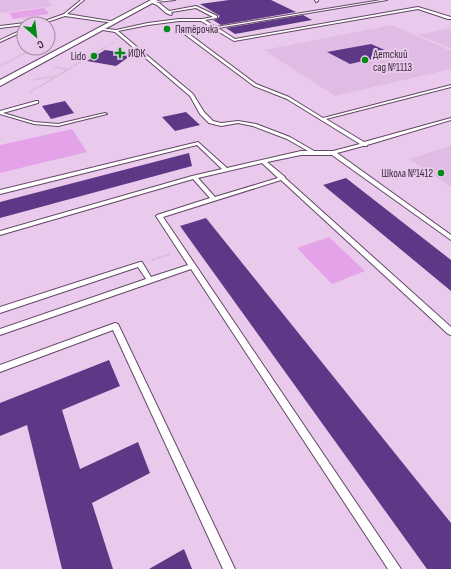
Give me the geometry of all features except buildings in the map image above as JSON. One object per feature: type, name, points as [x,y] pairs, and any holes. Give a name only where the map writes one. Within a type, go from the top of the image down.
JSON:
[{"type":"street","points":[[0,83],[153,1]]},
{"type":"lane","points":[[56,18],[65,15],[83,0]]},
{"type":"lane","points":[[153,1],[174,0]]},
{"type":"lane","points":[[215,28],[386,0]]},
{"type":"lane","points":[[153,1],[179,20]]},
{"type":"lane","points":[[99,30],[116,32],[148,24],[179,20],[202,20],[216,17],[196,7],[167,12]]},
{"type":"lane","points":[[202,20],[234,40],[418,8],[451,18]]},
{"type":"lane","points":[[65,15],[114,22]]},
{"type":"lane","points":[[0,28],[16,25]]},
{"type":"lane","points":[[116,32],[192,95],[198,105],[200,113],[211,122],[221,125],[239,122],[273,131],[306,146],[313,153]]},
{"type":"lane","points":[[184,32],[255,85],[288,98],[365,145]]},
{"type":"lane","points":[[0,41],[16,34]]},
{"type":"lane","points":[[323,119],[451,86]]},
{"type":"lane","points":[[0,113],[36,102]]},
{"type":"lane","points":[[0,113],[34,123],[58,125],[105,114]]},
{"type":"lane","points":[[0,233],[194,177],[301,153],[333,153],[451,119]]},
{"type":"lane","points":[[0,192],[198,143],[226,170]]},
{"type":"lane","points":[[333,153],[451,238]]},
{"type":"lane","points":[[264,162],[451,332]]},
{"type":"lane","points":[[194,177],[214,199]]},
{"type":"lane","points":[[283,178],[158,216],[395,569]]},
{"type":"lane","points":[[0,310],[140,264],[150,280]]},
{"type":"lane","points":[[0,332],[192,266]]},
{"type":"lane","points":[[0,369],[115,326],[229,569]]},
{"type":"path","points":[[25,95],[123,37]]},
{"type":"path","points":[[0,66],[20,56]]},
{"type":"path","points":[[162,276],[152,260],[182,250]]},
{"type":"shaded area","points":[[0,0],[48,0],[53,6],[0,13]]},
{"type":"shaded area","points":[[44,8],[49,14],[16,16],[16,19],[13,19],[9,13]]},
{"type":"shaded area","name":"Детский сад №1113","points":[[392,25],[451,51],[451,69],[335,96],[264,50]]},
{"type":"shaded area","points":[[451,28],[451,48],[418,35]]},
{"type":"shaded area","points":[[72,129],[87,152],[0,173],[0,145]]},
{"type":"shaded area","name":"Школа №1412","points":[[451,146],[451,187],[409,159]]},
{"type":"shaded area","points":[[329,237],[365,271],[332,284],[297,248]]},
{"type":"place","name":"Пятёрочка","points":[[167,29]]},
{"type":"place","name":"ИФК","points":[[120,53]]},
{"type":"place","name":"Lido","points":[[94,56]]},
{"type":"place","name":"Детский сад №1113","points":[[365,60]]},
{"type":"place","name":"Школа №1412","points":[[441,173]]}]
